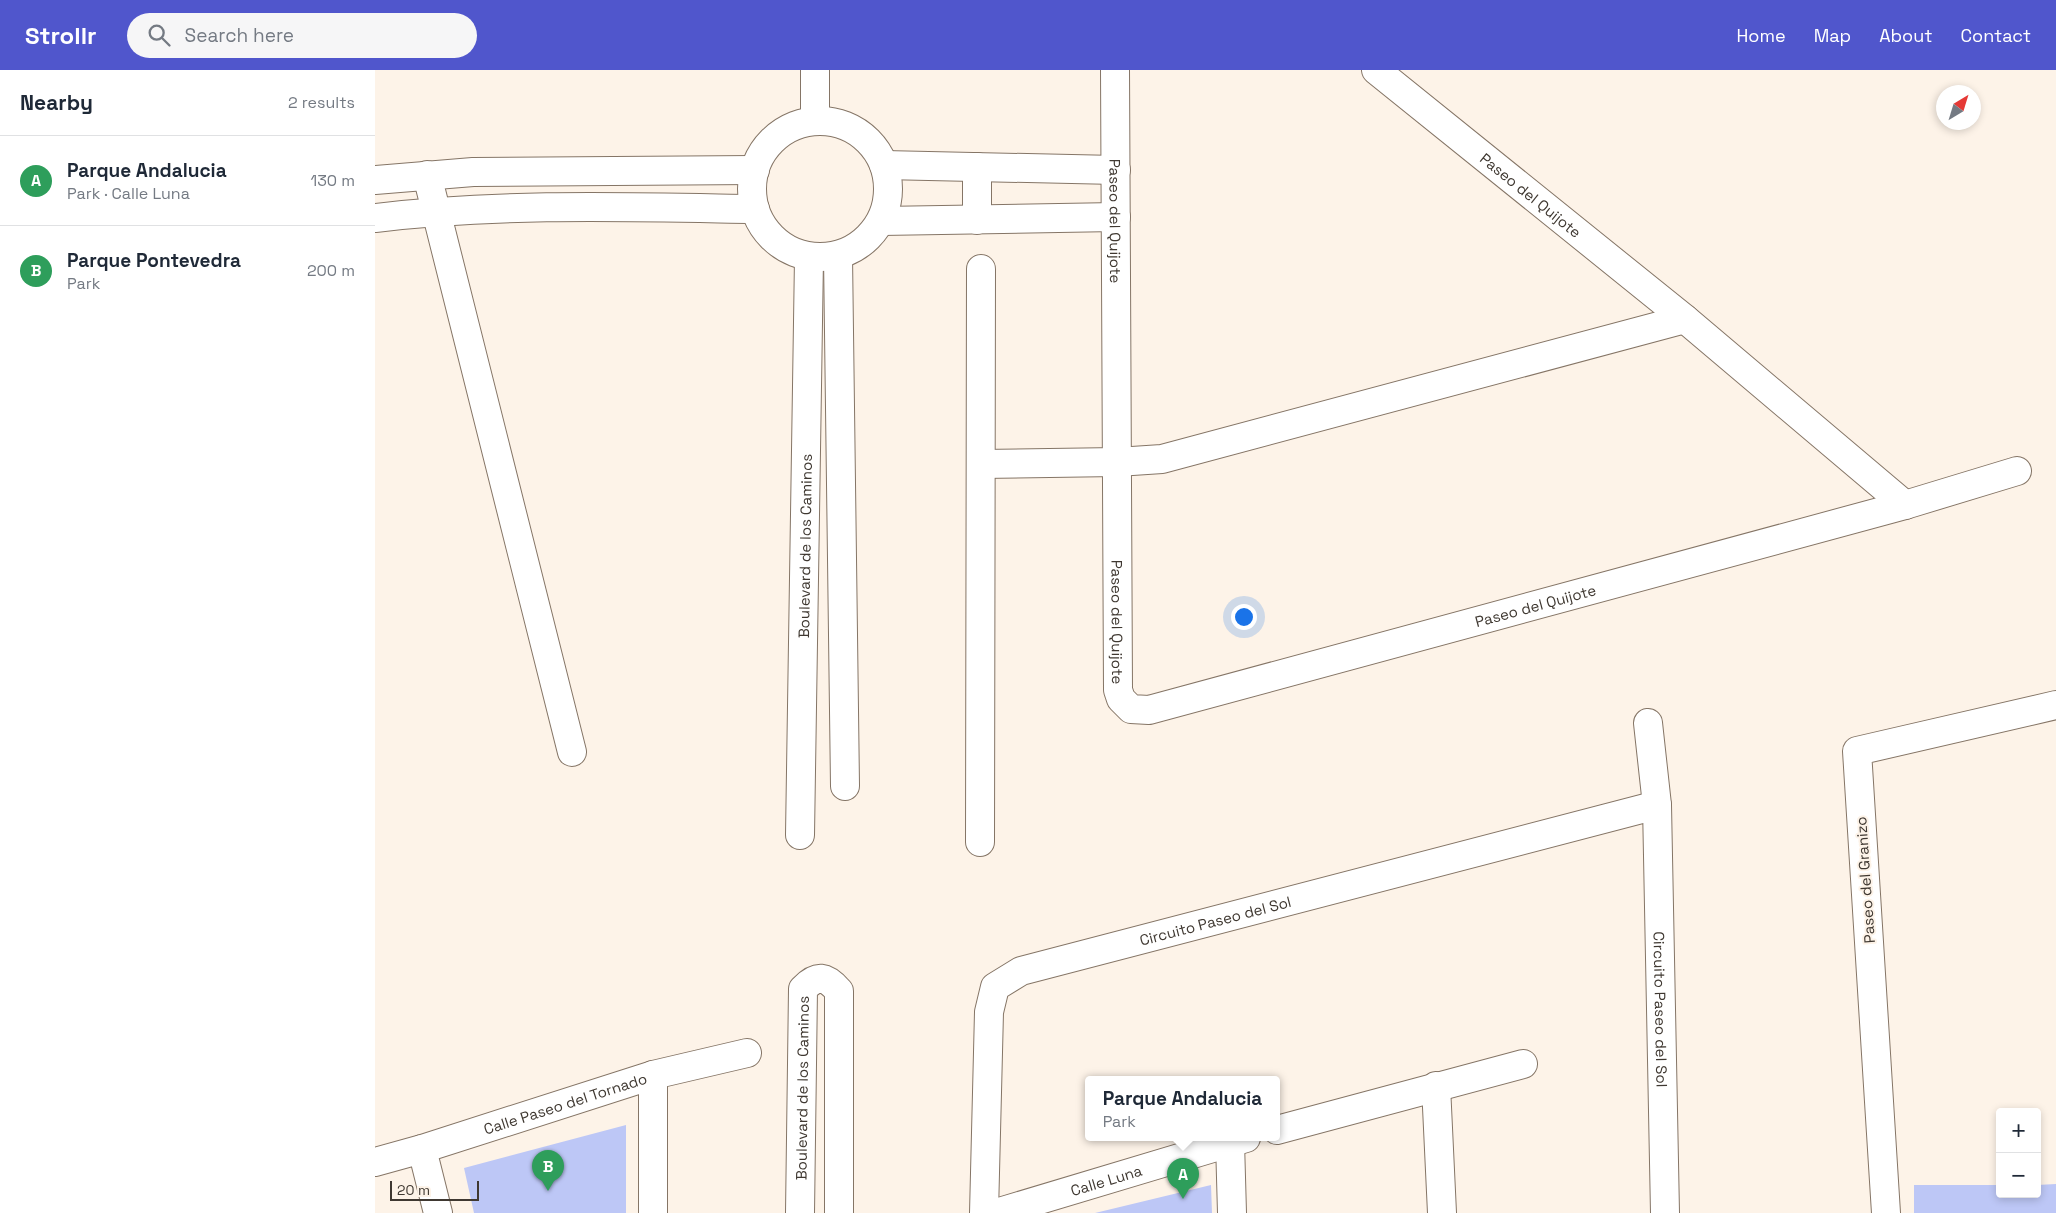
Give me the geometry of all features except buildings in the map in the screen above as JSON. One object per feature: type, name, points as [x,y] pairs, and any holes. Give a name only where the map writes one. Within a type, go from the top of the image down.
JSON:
[{"type":"street","points":[[815,70],[815,120]]},
{"type":"street","name":"Paseo del Quijote","points":[[1115,70],[1118,690],[1121,699],[1131,709],[1149,710],[1905,504]]},
{"type":"street","name":"Paseo del Quijote","points":[[1376,70],[1685,319],[1905,504]]},
{"type":"street","points":[[815,120],[844,125],[868,140],[884,165],[889,193],[881,221],[863,243],[838,256],[809,258],[778,244],[757,218],[751,186],[755,170],[760,154],[784,130],[815,120]]},
{"type":"street","points":[[884,165],[1116,170]]},
{"type":"street","points":[[977,167],[977,220]]},
{"type":"street","points":[[375,180],[473,172],[755,170]]},
{"type":"street","points":[[427,176],[572,752]]},
{"type":"street","points":[[375,218],[435,211],[583,206],[755,209]]},
{"type":"street","points":[[881,221],[1116,217]]},
{"type":"street","points":[[838,256],[845,786]]},
{"type":"street","name":"Boulevard de los Caminos","points":[[800,835],[809,258]]},
{"type":"street","points":[[980,842],[981,269]]},
{"type":"street","points":[[981,464],[1117,462],[1162,459],[1685,319]]},
{"type":"street","points":[[1905,504],[2017,471]]},
{"type":"street","name":"Paseo del Granizo","points":[[1887,1213],[1857,751],[2056,705]]},
{"type":"street","name":"Circuito Paseo del Sol","points":[[1648,723],[1657,805],[1665,1213]]},
{"type":"street","name":"Circuito Paseo del Sol","points":[[984,1213],[989,1012],[995,988],[1021,971],[1657,805]]},
{"type":"street","name":"Boulevard de los Caminos","points":[[799,1213],[803,989],[811,981],[821,979],[830,982],[839,991],[839,1213]]},
{"type":"street","points":[[653,1075],[747,1053]]},
{"type":"street","points":[[1280,1129],[1523,1064]]},
{"type":"street","name":"Calle Paseo del Tornado","points":[[375,1162],[422,1149],[653,1075],[653,1213]]},
{"type":"street","points":[[1436,1086],[1442,1213]]},
{"type":"street","name":"Calle Luna","points":[[996,1213],[1235,1141]]},
{"type":"street","points":[[1232,1213],[1238,1141]]},
{"type":"street","points":[[422,1149],[437,1213]]},
{"type":"shaded area","points":[[626,1125],[626,1213],[474,1213],[464,1168]]},
{"type":"shaded area","points":[[2056,1184],[2056,1213],[1914,1213],[1914,1185],[1996,1185],[1996,1198],[2041,1198],[2041,1185]]},
{"type":"shaded area","points":[[1211,1185],[1212,1213],[1095,1213]]},
{"type":"place","name":"Parque Pontevedra","points":[[548,1191]]},
{"type":"place","name":"Parque Andalucia","points":[[1183,1199]]}]
